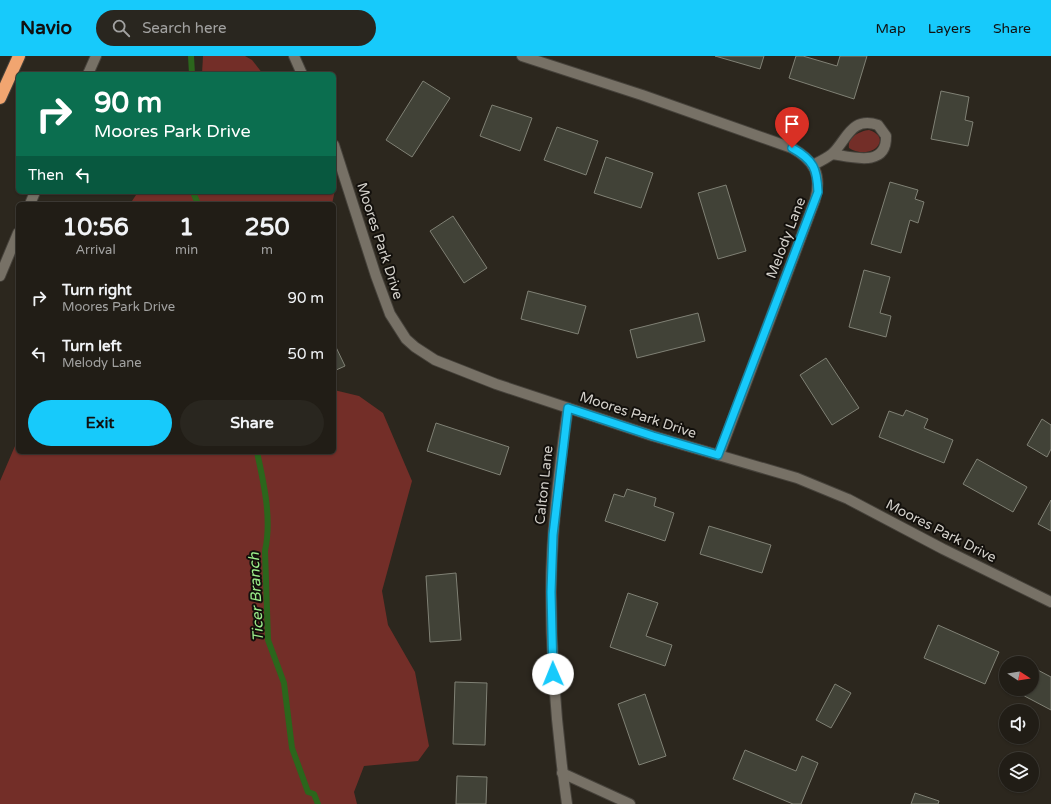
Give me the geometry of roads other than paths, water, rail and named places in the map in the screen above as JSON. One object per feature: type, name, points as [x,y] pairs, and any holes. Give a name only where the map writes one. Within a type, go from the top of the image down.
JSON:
[{"type":"highway","points":[[0,98],[19,56]]},
{"type":"street","points":[[89,72],[96,56]]},
{"type":"street","points":[[294,56],[301,72]]},
{"type":"street","points":[[522,56],[642,95],[792,148],[805,156],[813,165],[832,154],[848,133],[856,126],[865,123],[878,125],[886,136],[884,149],[876,156],[863,158],[832,154]]},
{"type":"street","name":"Moores Park Drive","points":[[336,151],[376,276],[390,314],[406,339],[414,347],[435,360],[496,384],[653,436],[797,478],[848,499],[943,549],[1051,602]]},
{"type":"street","name":"Melody Lane","points":[[718,455],[818,192],[817,175],[813,165]]},
{"type":"street","points":[[0,276],[16,238]]},
{"type":"street","name":"Calton Lane","points":[[567,804],[562,773],[553,674],[551,592],[553,535],[568,408]]},
{"type":"street","points":[[562,773],[630,804]]},
{"type":"waterway","name":"Ticer Branch","points":[[191,56],[192,72]]},
{"type":"waterway","name":"Ticer Branch","points":[[194,194],[197,202]]},
{"type":"waterway","name":"Ticer Branch","points":[[257,454],[266,502],[268,527],[265,551],[268,640],[284,683],[292,748],[308,792],[314,794],[318,804]]}]
